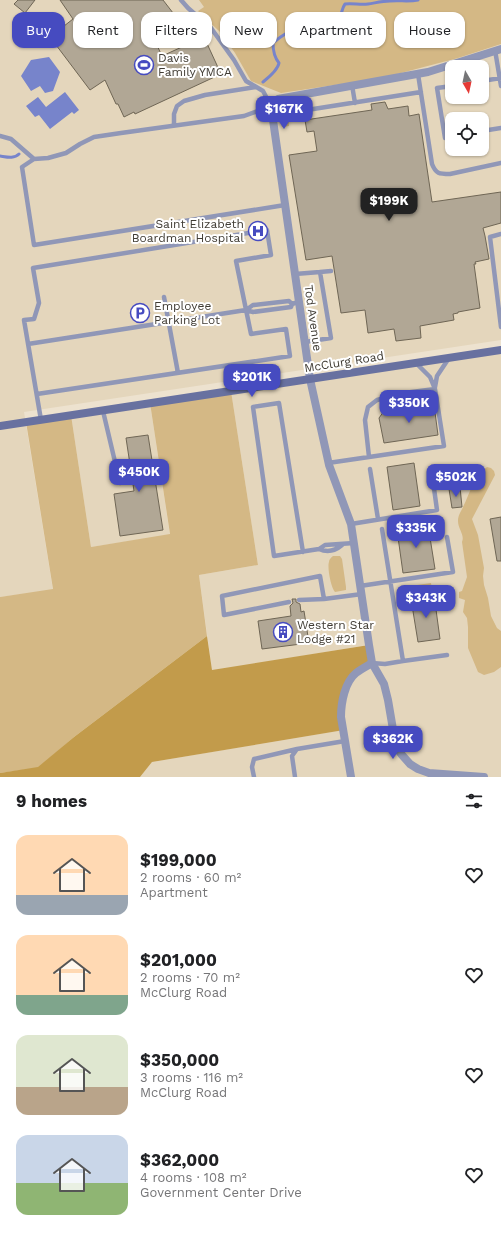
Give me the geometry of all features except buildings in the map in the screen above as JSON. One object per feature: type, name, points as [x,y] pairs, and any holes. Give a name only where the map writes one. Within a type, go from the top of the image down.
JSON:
[{"type":"street","points":[[271,106],[278,98],[428,72],[498,50]]},
{"type":"street","name":"Tod Avenue","points":[[271,106],[295,274],[296,303],[328,463],[351,524],[372,663]]},
{"type":"street","name":"McClurg Road","points":[[0,426],[501,350]]},
{"type":"street","points":[[351,777],[341,716],[341,707],[345,692],[351,679],[356,673],[372,663],[384,684],[396,747],[410,764],[418,769],[439,775],[484,777]]},
{"type":"lane","points":[[181,0],[211,28],[234,60],[246,81],[263,91],[271,106],[244,116],[94,138],[80,144],[66,153],[48,158],[34,159],[22,167],[34,245],[285,205]]},
{"type":"lane","points":[[498,50],[501,86]]},
{"type":"lane","points":[[418,74],[432,164],[435,170],[441,174],[450,174],[501,163]]},
{"type":"lane","points":[[489,80],[500,78]]},
{"type":"lane","points":[[352,86],[355,103]]},
{"type":"lane","points":[[174,126],[174,114],[177,106],[184,101],[205,95],[256,87]]},
{"type":"lane","points":[[445,87],[437,88],[445,138]]},
{"type":"lane","points":[[288,114],[421,92]]},
{"type":"lane","points":[[489,130],[501,128]]},
{"type":"lane","points":[[0,136],[11,139],[34,159]]},
{"type":"lane","points":[[37,394],[290,356],[286,329],[251,334],[236,261],[271,256],[267,230],[32,268],[39,303],[34,319],[24,320],[41,420]]},
{"type":"lane","points":[[501,234],[490,237],[501,327]]},
{"type":"lane","points":[[295,274],[332,271]]},
{"type":"lane","points":[[305,342],[331,338],[320,272]]},
{"type":"lane","points":[[164,296],[178,373]]},
{"type":"lane","points":[[246,310],[253,305],[289,301],[296,303]]},
{"type":"lane","points":[[28,344],[246,310],[253,312],[291,307],[296,303]]},
{"type":"lane","points":[[435,389],[437,376],[449,358]]},
{"type":"lane","points":[[328,463],[444,446],[435,389],[430,377],[416,363]]},
{"type":"lane","points":[[369,457],[365,420],[368,407],[377,400],[404,393],[435,389]]},
{"type":"lane","points":[[303,552],[279,403],[254,407],[274,556],[303,552],[319,549],[324,551],[335,551],[342,545],[354,544]]},
{"type":"lane","points":[[103,411],[120,483]]},
{"type":"lane","points":[[370,469],[378,519]]},
{"type":"lane","points":[[351,524],[437,510],[432,474]]},
{"type":"lane","points":[[382,529],[402,661]]},
{"type":"lane","points":[[299,600],[324,599],[390,581],[453,572],[447,537]]},
{"type":"lane","points":[[289,602],[224,615],[222,596],[320,576],[324,599]]},
{"type":"lane","points":[[372,663],[385,664],[447,655]]},
{"type":"lane","points":[[254,777],[252,767],[254,759],[297,749],[345,741]]},
{"type":"lane","points":[[295,777],[292,756],[297,749]]},
{"type":"shaded area","name":"Saint Elizabeth Boardman Hospital","points":[[0,0],[501,0],[501,340],[24,412],[53,590],[0,597]]},
{"type":"shaded area","points":[[199,0],[501,0],[501,44],[458,58],[445,60],[445,61],[382,78],[281,93],[251,81],[231,48],[277,48],[277,12],[220,12],[220,32],[212,24],[212,12],[198,11],[204,7]]},
{"type":"shaded area","points":[[287,102],[289,126],[282,127],[279,106]]},
{"type":"shaded area","points":[[501,350],[501,777],[140,777],[152,762],[343,730],[341,707],[368,645],[212,671],[199,575],[258,565],[231,391]]},
{"type":"shaded area","points":[[231,391],[258,565],[199,575],[207,636],[74,737],[38,768],[0,773],[0,597],[53,589],[26,422],[71,415],[91,547],[170,534],[150,403]]},
{"type":"shaded area","points":[[150,403],[170,535],[91,547],[71,415]]},
{"type":"shaded area","points":[[487,467],[494,471],[495,475],[472,519],[478,535],[484,568],[484,585],[491,616],[497,628],[501,631],[501,667],[494,672],[484,675],[478,672],[468,648],[467,618],[463,612],[465,600],[459,598],[459,592],[462,591],[467,577],[462,542],[463,537],[458,521],[459,515],[473,485],[479,475]]},
{"type":"shaded area","points":[[333,556],[340,556],[342,559],[346,590],[335,592],[332,586],[329,565],[330,559]]},
{"type":"shaded area","points":[[431,583],[433,596],[412,599],[410,586]]},
{"type":"shaded area","points":[[207,636],[212,670],[369,645],[372,663],[356,673],[345,692],[344,730],[152,762],[140,777],[0,777],[0,773],[38,767],[74,737]]},
{"type":"water","points":[[49,57],[60,72],[53,91],[45,93],[40,86],[31,91],[21,76],[31,60]]},
{"type":"water","points":[[65,92],[79,110],[74,114],[72,112],[50,129],[39,115],[35,117],[26,106],[38,97],[46,107]]},
{"type":"waterway","points":[[263,82],[275,71],[279,63],[274,54],[273,43],[286,33],[296,30],[315,30],[329,26],[339,18],[345,4],[418,0]]},
{"type":"waterway","points":[[0,156],[13,157],[19,154]]},
{"type":"place","name":"Davis Family YMCA","points":[[144,65]]},
{"type":"place","name":"Saint Elizabeth Boardman Hospital","points":[[258,231]]},
{"type":"place","name":"Employee Parking Lot","points":[[140,313]]},
{"type":"place","name":"Western Star Lodge #21","points":[[283,632]]}]
